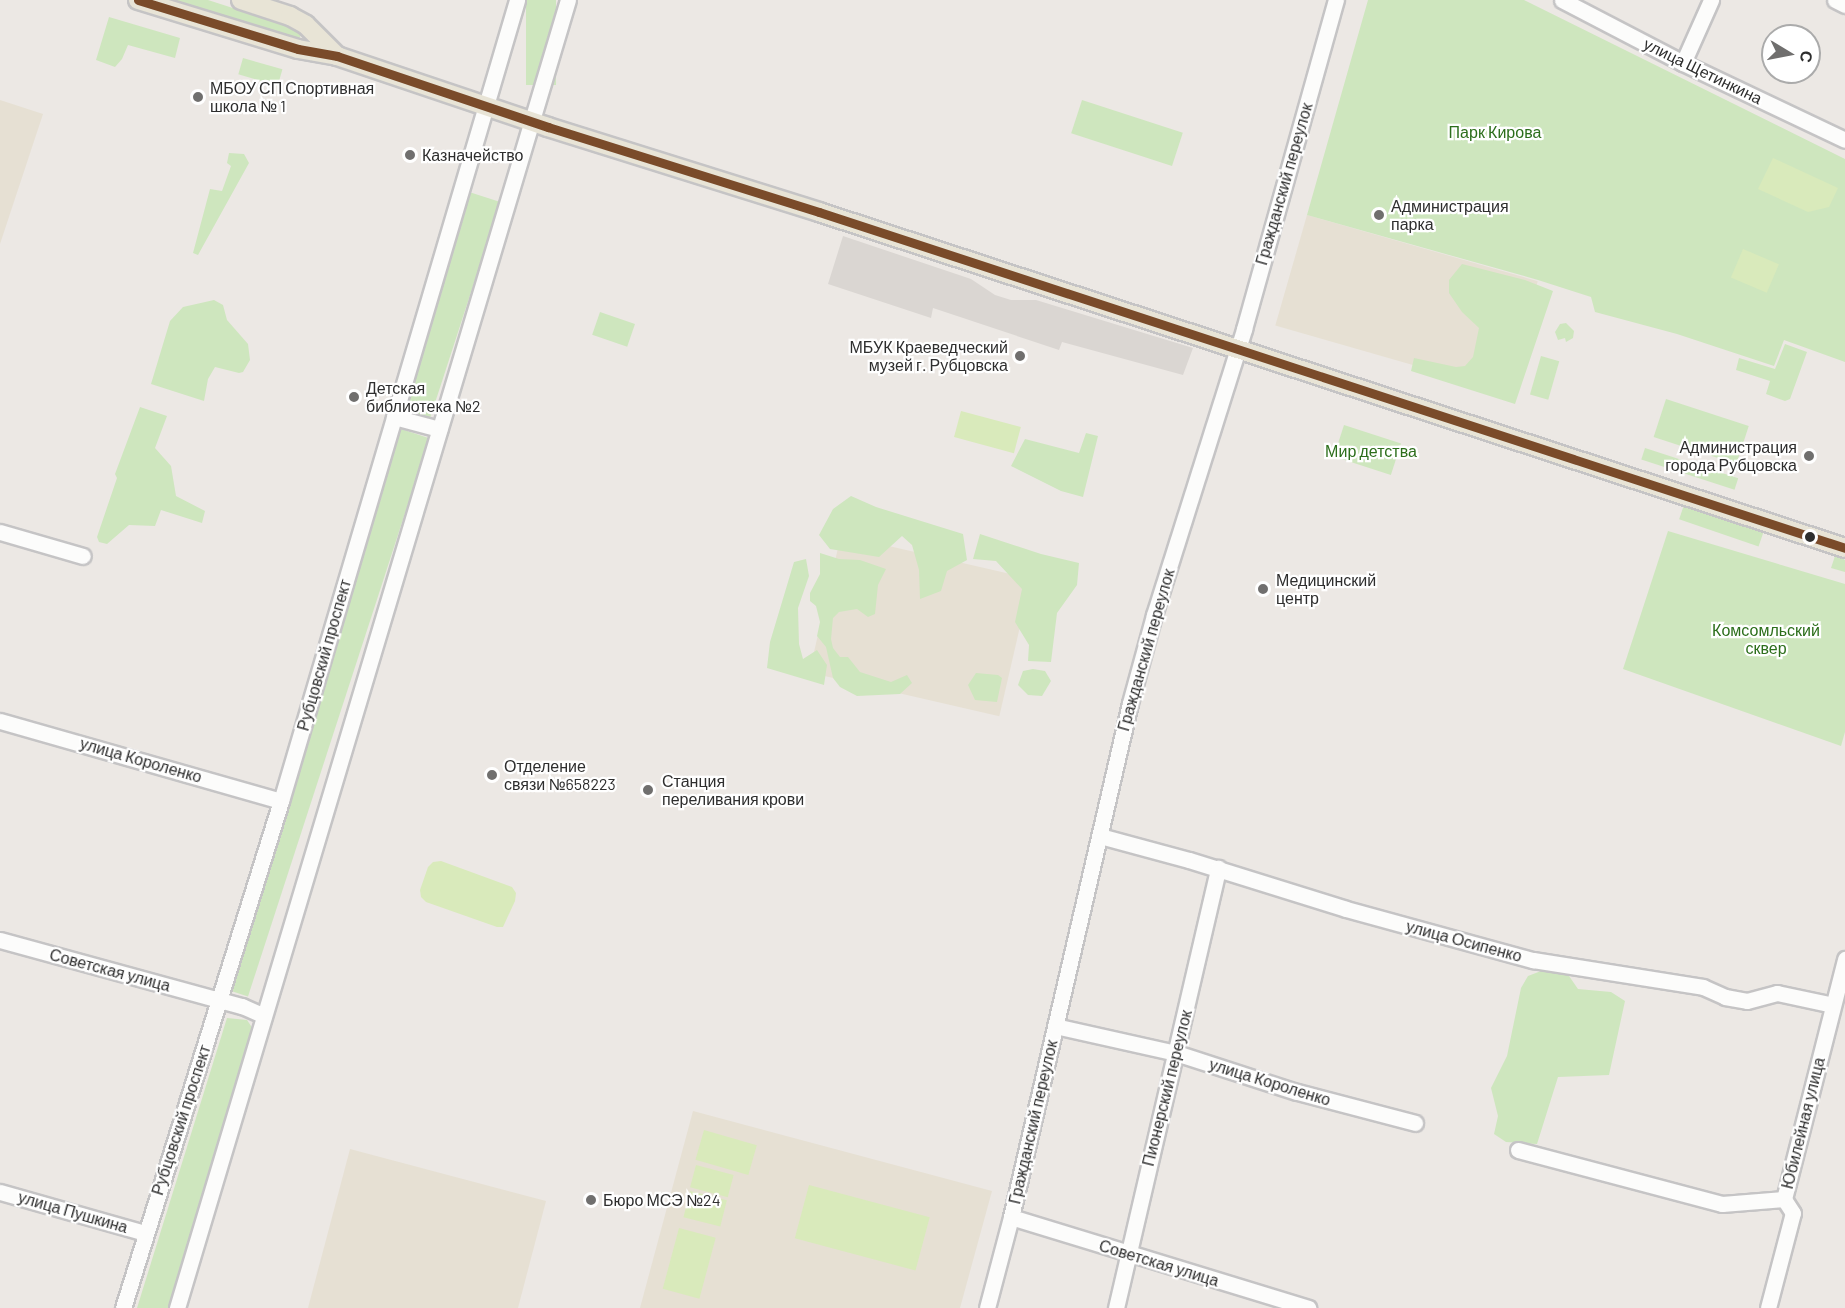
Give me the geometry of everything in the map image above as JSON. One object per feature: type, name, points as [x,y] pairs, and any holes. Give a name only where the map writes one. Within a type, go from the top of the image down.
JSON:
[{"type":"main road","points":[[138,0],[298,49],[337,56],[532,122],[819,212],[1845,548]]},
{"type":"main road","points":[[241,0],[290,16],[306,25],[337,56]]},
{"type":"main road","points":[[298,49],[306,25]]},
{"type":"street","name":"Рубцовский проспект","points":[[123,1308],[281,801],[517,0]]},
{"type":"street","points":[[177,1308],[568,0]]},
{"type":"street","name":"Гражданский переулок","points":[[987,1308],[1011,1217],[1130,703],[1154,615],[1238,350],[1336,0]]},
{"type":"street","name":"улица Щетинкина","points":[[1562,0],[1683,63],[1845,140]]},
{"type":"street","points":[[1683,63],[1711,0]]},
{"type":"street","points":[[1835,0],[1845,5]]},
{"type":"street","points":[[394,417],[439,429]]},
{"type":"street","points":[[0,532],[83,556]]},
{"type":"street","name":"улица Короленко","points":[[0,721],[281,801]]},
{"type":"street","name":"улица Осипенко","points":[[1100,837],[1218,868],[1346,909],[1533,960],[1703,987],[1725,997],[1747,1001],[1777,993],[1833,1005]]},
{"type":"street","name":"Пионерский переулок","points":[[1116,1308],[1218,868]]},
{"type":"street","name":"Советская улица","points":[[0,939],[242,1006],[264,1016]]},
{"type":"street","name":"Юбилейная улица","points":[[1768,1308],[1793,1213],[1784,1199],[1845,959]]},
{"type":"street","name":"улица Короленко","points":[[1055,1026],[1176,1053],[1297,1092],[1415,1123]]},
{"type":"street","points":[[1518,1150],[1722,1204],[1784,1199]]},
{"type":"street","name":"улица Пушкина","points":[[0,1192],[145,1233]]},
{"type":"street","name":"Советская улица","points":[[1011,1217],[1308,1308]]},
{"type":"shaded area","points":[[0,100],[43,114],[0,244]]},
{"type":"shaded area","points":[[1307,215],[1538,281],[1506,392],[1275,326]]},
{"type":"shaded area","points":[[843,236],[971,279],[995,295],[1011,300],[1036,300],[1193,348],[1183,375],[1062,342],[1059,350],[933,308],[931,318],[828,284]]},
{"type":"shaded area","points":[[841,535],[1031,579],[999,716],[809,672]]},
{"type":"shaded area","points":[[693,1111],[992,1191],[960,1308],[640,1308]]},
{"type":"shaded area","points":[[350,1149],[546,1201],[518,1308],[308,1308]]},
{"type":"green space","points":[[159,0],[208,0],[295,28],[301,35],[294,42]]},
{"type":"green space","points":[[526,0],[556,0],[556,85],[526,85]]},
{"type":"green space","name":"Парк Кирова","points":[[1368,0],[1524,0],[1845,159],[1845,362],[1784,340],[1774,366],[1677,334],[1595,312],[1591,297],[1307,215]]},
{"type":"green space","points":[[109,17],[180,38],[175,58],[128,45],[122,59],[115,67],[96,60]]},
{"type":"green space","points":[[243,58],[282,69],[278,86],[238,74]]},
{"type":"green space","points":[[1082,100],[1183,133],[1172,166],[1071,133]]},
{"type":"green space","points":[[229,153],[244,154],[249,163],[198,255],[193,253],[210,189],[222,191],[231,166],[227,163]]},
{"type":"green space","points":[[1773,158],[1838,188],[1829,207],[1808,212],[1758,189]]},
{"type":"green space","points":[[466,191],[500,202],[430,418],[396,407]]},
{"type":"green space","points":[[1743,249],[1779,264],[1767,293],[1731,278]]},
{"type":"green space","points":[[1462,264],[1525,280],[1553,291],[1515,404],[1411,371],[1414,358],[1456,367],[1465,366],[1473,357],[1479,328],[1462,312],[1449,293],[1449,280]]},
{"type":"green space","points":[[214,300],[223,305],[227,320],[248,344],[250,360],[243,372],[215,367],[208,379],[204,401],[151,384],[170,321],[183,307]]},
{"type":"green space","points":[[600,312],[635,324],[627,347],[592,335]]},
{"type":"green space","points":[[1566,323],[1574,331],[1573,338],[1566,342],[1565,338],[1558,340],[1555,332],[1560,324]]},
{"type":"green space","points":[[1785,344],[1807,352],[1790,399],[1785,401],[1766,394],[1770,381],[1736,370],[1739,358],[1775,369]]},
{"type":"green space","points":[[1541,356],[1559,361],[1548,400],[1530,394]]},
{"type":"green space","points":[[1666,399],[1749,426],[1736,464],[1654,437]]},
{"type":"green space","points":[[140,407],[167,416],[155,448],[171,466],[176,496],[205,511],[202,523],[161,510],[155,526],[129,525],[107,544],[99,542],[97,537],[117,478],[115,474]]},
{"type":"green space","points":[[961,411],[1021,427],[1014,453],[954,437]]},
{"type":"green space","name":"Мир детства","points":[[1344,425],[1401,444],[1391,475],[1334,456]]},
{"type":"green space","points":[[398,428],[429,438],[248,996],[217,986]]},
{"type":"green space","points":[[1086,433],[1098,436],[1083,497],[1061,491],[1011,466],[1025,439],[1079,453]]},
{"type":"green space","points":[[1645,448],[1738,478],[1734,490],[1641,459]]},
{"type":"green space","points":[[851,496],[876,507],[963,534],[967,560],[947,571],[941,591],[920,599],[919,570],[912,545],[902,536],[879,557],[830,549],[819,535],[833,509]]},
{"type":"green space","points":[[1684,505],[1763,532],[1759,547],[1679,519]]},
{"type":"green space","name":"Комсомльский сквер","points":[[1668,531],[1845,584],[1845,732],[1841,746],[1623,669]]},
{"type":"green space","points":[[980,534],[1041,554],[1079,563],[1077,585],[1057,613],[1051,662],[1028,661],[1029,645],[1015,622],[1022,589],[996,561],[973,559]]},
{"type":"green space","points":[[820,553],[839,559],[860,560],[886,569],[878,585],[875,614],[868,617],[857,609],[839,612],[833,618],[831,639],[833,648],[840,657],[848,657],[860,672],[891,682],[907,675],[912,683],[900,694],[857,696],[840,687],[833,678],[826,647],[817,636],[820,622],[816,606],[810,601],[810,593],[820,574]]},
{"type":"green space","points":[[1835,556],[1845,560],[1845,572],[1831,568]]},
{"type":"green space","points":[[806,559],[809,576],[798,608],[799,644],[803,659],[817,650],[827,665],[824,685],[767,668],[770,642],[794,562]]},
{"type":"green space","points":[[1033,669],[1045,671],[1051,681],[1042,696],[1028,695],[1018,685],[1023,671]]},
{"type":"green space","points":[[976,673],[998,675],[1002,678],[997,702],[975,700],[968,685]]},
{"type":"green space","points":[[441,861],[512,887],[516,893],[515,901],[503,927],[497,927],[426,902],[421,897],[420,890],[428,867],[433,862]]},
{"type":"green space","points":[[1560,969],[1569,976],[1578,989],[1611,992],[1625,1001],[1609,1075],[1558,1077],[1537,1144],[1506,1142],[1494,1134],[1498,1116],[1491,1088],[1507,1056],[1521,988],[1528,976],[1541,971]]},
{"type":"green space","points":[[227,1018],[247,1020],[253,1029],[169,1308],[137,1308]]},
{"type":"green space","points":[[704,1130],[757,1145],[748,1175],[695,1160]]},
{"type":"green space","points":[[696,1165],[734,1175],[728,1197],[690,1187]]},
{"type":"green space","points":[[809,1185],[930,1217],[916,1270],[795,1238]]},
{"type":"green space","points":[[690,1191],[727,1200],[720,1226],[683,1217]]},
{"type":"green space","points":[[679,1228],[716,1238],[699,1299],[663,1289]]},
{"type":"transit line","points":[[138,0],[298,49],[337,56],[548,127],[819,212],[1845,548]]},
{"type":"place","name":"МБОУ СП Спортивная школа № 1","points":[[198,97]]},
{"type":"place","name":"Казначейство","points":[[410,155]]},
{"type":"place","name":"Администрация парка","points":[[1379,215]]},
{"type":"place","name":"МБУК Краеведческий музей г. Рубцовска","points":[[1020,356]]},
{"type":"place","name":"Детская библиотека №2","points":[[354,397]]},
{"type":"place","name":"Администрация города Рубцовска","points":[[1809,456]]},
{"type":"place","name":"Медицинский центр","points":[[1263,589]]},
{"type":"place","name":"Отделение связи №658223","points":[[492,775]]},
{"type":"place","name":"Станция переливания крови","points":[[648,790]]},
{"type":"place","name":"Бюро МСЭ №24","points":[[591,1200]]}]
